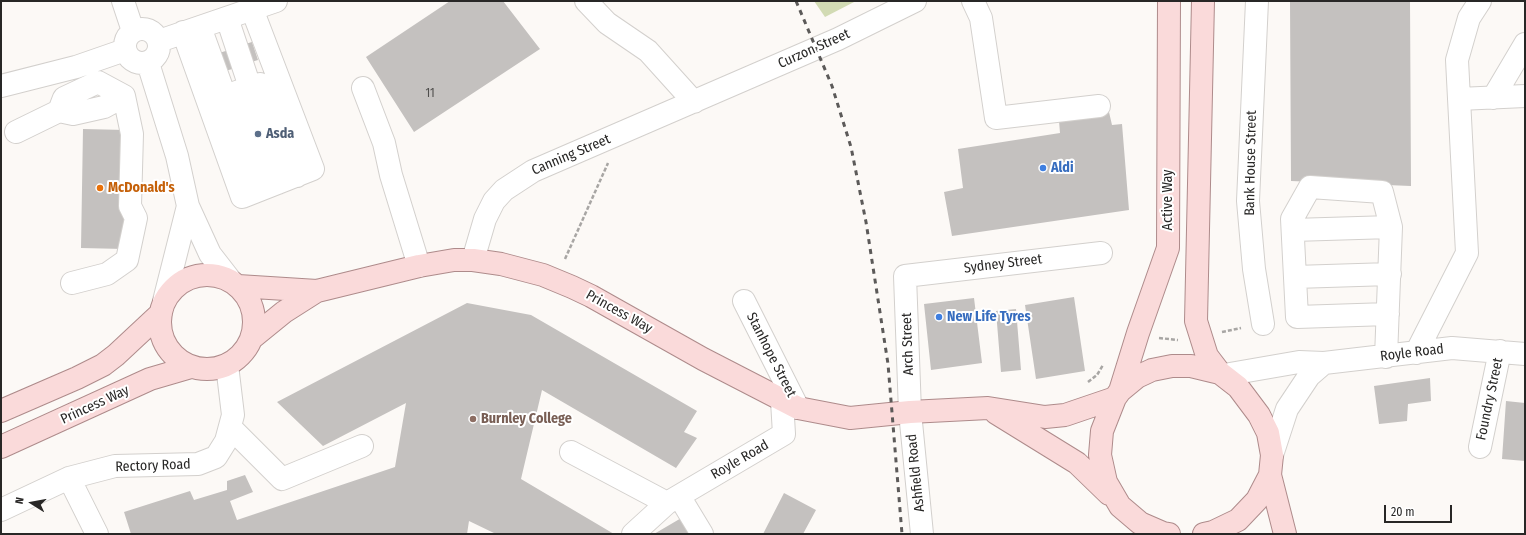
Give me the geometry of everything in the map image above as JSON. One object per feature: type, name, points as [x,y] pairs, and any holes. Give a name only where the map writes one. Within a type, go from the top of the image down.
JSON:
[{"type":"main road","name":"Active Way","points":[[1120,506],[1106,482],[1100,455],[1102,431],[1117,394],[1168,248],[1169,1]]},
{"type":"main road","points":[[1203,1],[1196,321],[1207,356],[1222,374],[1238,387],[1259,415],[1268,433],[1271,465],[1285,534]]},
{"type":"main road","name":"Princess Way","points":[[234,284],[317,290],[418,266],[454,260],[473,260],[501,264],[543,276],[572,287],[703,359],[790,404],[850,418],[910,412]]},
{"type":"main road","points":[[1,411],[103,365],[121,351],[162,307],[173,289],[186,280],[201,275],[216,276],[234,284],[247,297],[253,310],[255,324],[252,338],[238,359],[227,366],[203,370],[191,367],[179,361],[169,351],[163,339],[160,326],[162,307]]},
{"type":"main road","name":"Princess Way","points":[[252,338],[284,312],[317,290]]},
{"type":"main road","points":[[910,412],[988,408],[1046,417],[1065,415],[1117,394],[1137,377],[1152,370],[1172,366],[1190,366],[1222,374]]},
{"type":"main road","name":"Princess Way","points":[[1,447],[150,379],[191,367]]},
{"type":"main road","points":[[988,408],[1077,462],[1120,506],[1140,523],[1169,534]]},
{"type":"main road","points":[[1213,533],[1238,520],[1257,500],[1271,465]]},
{"type":"street","points":[[1,86],[76,67],[129,41],[142,28],[149,30],[156,35],[159,41],[157,54],[148,62],[141,63],[133,61],[129,41],[123,1]]},
{"type":"street","points":[[159,41],[276,1]]},
{"type":"street","points":[[586,1],[607,24],[648,51],[703,97]]},
{"type":"street","name":"Curzon Street","points":[[703,97],[838,40],[915,1]]},
{"type":"street","points":[[973,1],[981,18],[996,118],[1099,106]]},
{"type":"street","name":"Bank House Street","points":[[1257,1],[1248,201],[1254,269],[1263,324]]},
{"type":"street","points":[[1416,353],[1467,253],[1457,60],[1469,18],[1480,1]]},
{"type":"street","points":[[192,30],[242,197],[313,169],[252,9]]},
{"type":"street","points":[[227,18],[239,91],[278,183]]},
{"type":"street","points":[[192,30],[239,91]]},
{"type":"street","points":[[1493,98],[1525,44]]},
{"type":"street","points":[[148,62],[177,156],[188,206],[210,254],[234,284]]},
{"type":"street","points":[[239,91],[260,84],[278,183]]},
{"type":"street","points":[[363,88],[384,143],[391,175],[418,266]]},
{"type":"street","points":[[16,132],[59,111],[73,114],[104,107],[124,96],[132,134],[130,206],[136,218],[127,260],[107,274],[72,283]]},
{"type":"street","points":[[1459,99],[1525,96]]},
{"type":"street","name":"Canning Street","points":[[473,260],[485,219],[494,201],[504,190],[533,170],[621,134],[703,97]]},
{"type":"street","points":[[1386,357],[1390,274],[1391,227],[1382,192],[1310,187],[1292,219],[1298,317],[1388,314]]},
{"type":"street","points":[[162,307],[188,206]]},
{"type":"street","points":[[1293,230],[1391,227]]},
{"type":"street","name":"Sydney Street","points":[[905,276],[1101,252]]},
{"type":"street","points":[[1295,277],[1390,274]]},
{"type":"street","name":"Arch Street","points":[[905,276],[910,412]]},
{"type":"street","name":"Stanhope Street","points":[[744,301],[790,404]]},
{"type":"street","name":"Royle Road","points":[[1222,374],[1299,362],[1324,363],[1386,357],[1452,348],[1525,352]]},
{"type":"street","name":"Foundry Street","points":[[1480,447],[1500,351]]},
{"type":"street","points":[[1271,465],[1287,408],[1309,376],[1324,363]]},
{"type":"street","name":"Rectory Road","points":[[1,510],[68,478],[115,466],[198,464],[216,457],[226,441],[231,428],[232,397],[227,366]]},
{"type":"street","name":"Royle Road","points":[[673,499],[784,434],[790,404]]},
{"type":"street","name":"Ashfield Road","points":[[910,412],[922,534]]},
{"type":"street","points":[[231,428],[282,479],[362,446]]},
{"type":"street","points":[[571,452],[673,499],[702,534]]},
{"type":"street","points":[[68,478],[97,534]]},
{"type":"street","points":[[632,534],[673,499]]},
{"type":"path","points":[[566,258],[621,134]]},
{"type":"path","points":[[1083,384],[1097,375],[1105,362]]},
{"type":"green space","points":[[814,1],[856,1],[825,17]]},
{"type":"building","points":[[450,1],[503,1],[540,49],[414,132],[366,57]]},
{"type":"building","points":[[1290,1],[1410,1],[1411,186],[1291,181]]},
{"type":"building","points":[[252,42],[258,60],[248,63],[242,45]]},
{"type":"building","points":[[229,50],[236,68],[225,71],[219,53]]},
{"type":"building","name":"Aldi","points":[[1109,112],[1112,125],[1122,124],[1129,210],[952,236],[944,192],[963,188],[958,149],[1060,133],[1059,121]]},
{"type":"building","points":[[83,129],[126,130],[124,249],[81,248]]},
{"type":"building","points":[[1074,297],[1085,371],[1036,379],[1025,305]]},
{"type":"building","points":[[974,298],[982,363],[931,370],[924,304]]},
{"type":"building","points":[[467,303],[531,315],[697,411],[684,432],[697,438],[676,468],[542,390],[521,479],[614,534],[496,534],[469,521],[467,534],[131,534],[124,512],[190,491],[194,500],[227,490],[227,481],[245,475],[253,492],[230,501],[237,520],[395,467],[406,403],[323,446],[277,402]]},
{"type":"building","points":[[1016,309],[1021,370],[1001,372],[996,311]]},
{"type":"building","points":[[1430,378],[1431,401],[1408,404],[1407,421],[1379,424],[1374,386]]},
{"type":"building","points":[[1506,401],[1525,403],[1525,461],[1502,459]]},
{"type":"building","points":[[784,493],[816,510],[803,534],[763,534]]},
{"type":"building","points":[[683,517],[693,534],[654,534]]},
{"type":"railway","points":[[796,1],[832,86],[851,147],[866,222],[888,364],[902,534]]},
{"type":"place","name":"Asda","points":[[258,134]]},
{"type":"place","name":"Aldi","points":[[1043,168]]},
{"type":"place","name":"McDonald's","points":[[100,188]]},
{"type":"place","name":"New Life Tyres","points":[[939,317]]},
{"type":"place","name":"Burnley College","points":[[473,419]]}]
